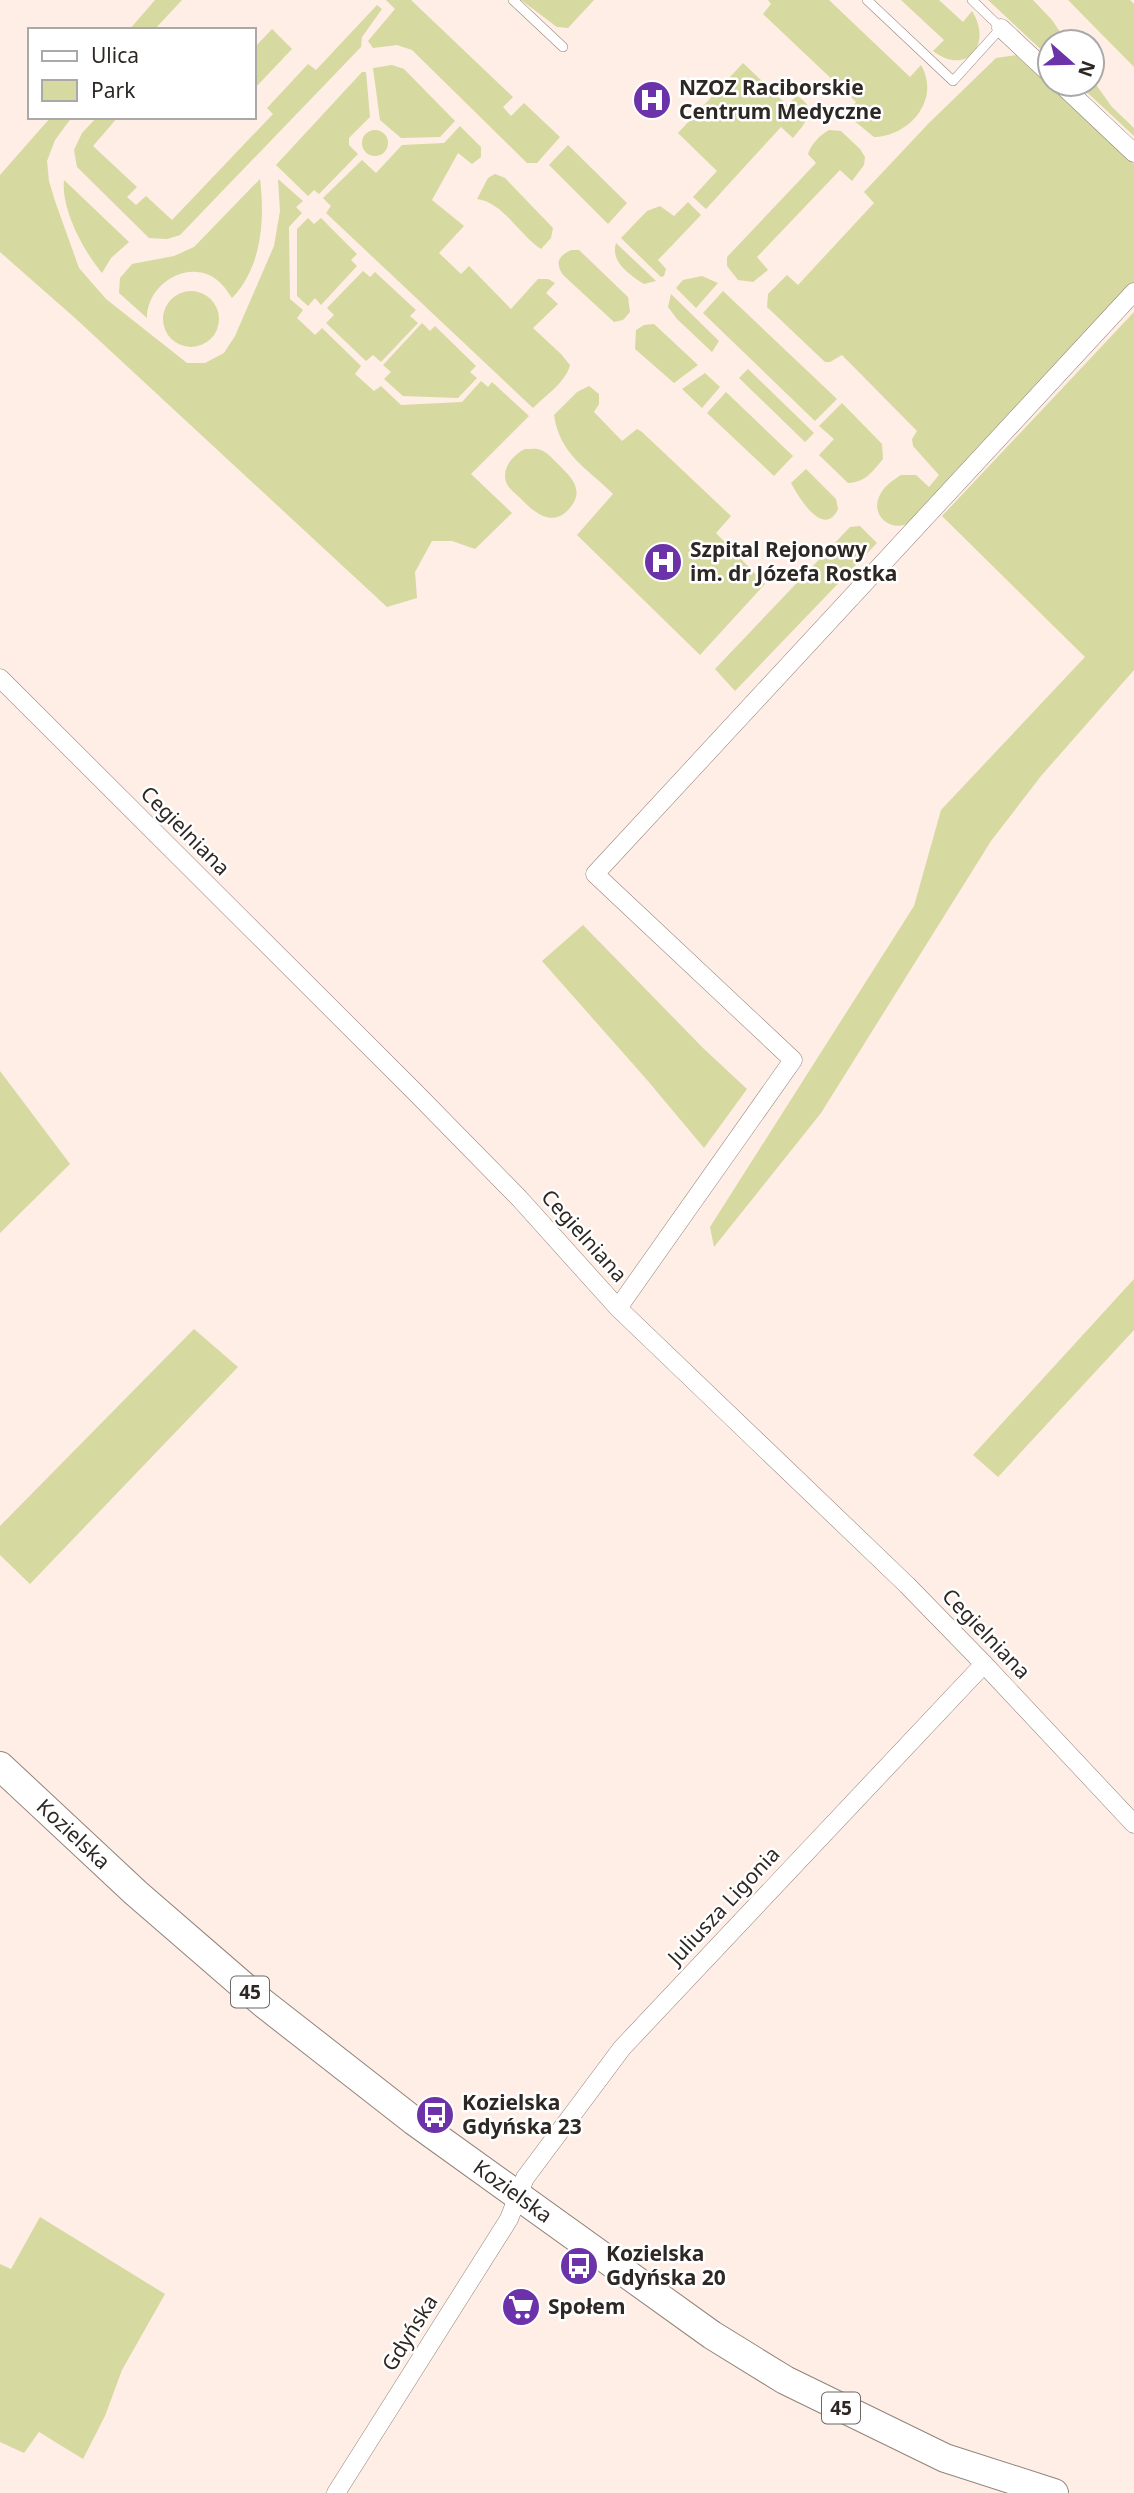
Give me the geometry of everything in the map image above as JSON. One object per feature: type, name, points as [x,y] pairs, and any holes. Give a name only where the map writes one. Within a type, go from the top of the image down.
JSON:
[{"type":"main road","name":"Kozielska","points":[[0,1766],[136,1893],[263,2003],[415,2121],[712,2335],[785,2380],[945,2459],[1054,2493]]},
{"type":"street","points":[[1001,28],[1036,61]]},
{"type":"street","points":[[1076,98],[1134,153]]},
{"type":"street","points":[[618,1308],[793,1060],[595,874],[1134,292]]},
{"type":"street","name":"Cegielniana","points":[[0,678],[519,1198],[618,1308],[907,1585],[1134,1824]]},
{"type":"street","name":"Juliusza Ligonia","points":[[517,2196],[525,2178],[622,2048],[984,1664]]},
{"type":"street","name":"Gdyńska","points":[[336,2493],[509,2219],[517,2196]]},
{"type":"lane","points":[[513,0],[563,47]]},
{"type":"lane","points":[[867,0],[953,81],[1001,28],[972,0]]},
{"type":"green space","points":[[155,0],[182,0],[156,28],[131,28]]},
{"type":"green space","points":[[386,0],[411,0],[513,97],[503,107],[511,116],[524,103],[560,137],[537,163],[527,163],[412,50],[397,45],[373,48],[368,41],[395,9]]},
{"type":"green space","points":[[521,0],[594,0],[568,28],[557,27]]},
{"type":"green space","points":[[768,0],[829,0],[910,77],[921,65],[927,90],[924,102],[910,123],[887,135],[874,137],[847,115],[856,102],[763,14],[771,4]]},
{"type":"green space","points":[[901,0],[939,0],[963,22],[972,11],[980,35],[973,53],[956,60],[945,58],[933,51],[944,40]]},
{"type":"green space","points":[[988,0],[1033,0],[1057,28],[1036,28],[1036,45]]},
{"type":"green space","points":[[1068,0],[1130,0],[1134,4],[1134,67],[1106,39],[1106,28],[1096,28]]},
{"type":"green space","points":[[377,5],[382,9],[362,37],[361,47],[180,235],[167,239],[149,238],[77,167],[74,150],[82,133],[95,119],[116,119],[93,146],[137,187],[127,197],[136,205],[146,196],[172,220],[273,114],[267,108],[308,64],[316,70]]},
{"type":"green space","points":[[272,29],[292,49],[256,87],[256,46]]},
{"type":"green space","points":[[1017,55],[1036,71],[1036,98],[1065,98],[1134,164],[1134,284],[912,522],[895,526],[882,519],[877,506],[878,498],[885,488],[901,475],[916,475],[929,487],[939,475],[913,446],[912,439],[917,431],[842,355],[825,362],[767,307],[768,294],[787,275],[798,285],[874,203],[864,192],[928,124],[996,58]]},
{"type":"green space","points":[[743,63],[787,105],[797,96],[804,101],[808,106],[808,116],[793,138],[781,127],[706,209],[693,197],[717,171],[678,133]]},
{"type":"green space","points":[[392,65],[404,69],[455,121],[440,137],[401,138],[380,120],[373,68]]},
{"type":"green space","points":[[362,72],[366,72],[370,117],[349,138],[349,145],[358,154],[319,194],[314,190],[308,196],[276,165]]},
{"type":"green space","points":[[1093,98],[1106,98],[1134,128],[1134,136]]},
{"type":"green space","points":[[49,119],[71,119],[55,140],[47,161],[49,181],[79,268],[106,299],[187,363],[205,363],[224,353],[235,336],[274,246],[280,211],[278,179],[303,201],[296,207],[302,213],[289,227],[290,299],[303,310],[297,318],[315,335],[322,328],[361,366],[355,374],[374,391],[381,386],[401,405],[462,402],[481,381],[488,387],[492,382],[529,416],[471,474],[512,513],[475,549],[452,541],[432,541],[415,572],[417,598],[387,607],[0,252],[0,175]]},
{"type":"green space","points":[[460,126],[481,147],[481,157],[472,164],[458,153],[432,200],[464,226],[439,253],[461,274],[469,266],[511,309],[538,279],[548,279],[555,283],[546,293],[558,304],[533,328],[570,365],[560,383],[533,408],[326,213],[331,206],[323,198],[362,160],[376,173],[402,145],[444,143]]},
{"type":"green space","points":[[375,130],[384,134],[388,143],[384,152],[375,156],[366,152],[362,143],[366,134]]},
{"type":"green space","points":[[829,130],[841,131],[860,149],[865,157],[864,165],[852,181],[840,170],[757,257],[768,270],[753,282],[738,280],[727,266],[727,257],[816,163],[808,154],[816,140]]},
{"type":"green space","points":[[568,145],[627,203],[608,224],[549,165]]},
{"type":"green space","points":[[495,174],[505,178],[553,228],[551,238],[541,249],[495,206],[477,199],[488,178]]},
{"type":"green space","points":[[260,179],[262,210],[259,242],[250,272],[232,298],[216,279],[198,272],[176,275],[159,288],[148,307],[147,318],[119,293],[120,278],[132,264],[174,256],[194,247]]},
{"type":"green space","points":[[64,180],[129,242],[111,258],[102,273],[75,229],[66,204]]},
{"type":"green space","points":[[688,202],[701,215],[658,260],[666,269],[661,277],[621,238],[647,211],[660,206],[674,216]]},
{"type":"green space","points":[[308,218],[314,224],[321,218],[357,254],[351,260],[357,266],[321,305],[315,298],[308,306],[297,296],[297,229]]},
{"type":"green space","points":[[616,243],[656,281],[644,284],[627,272],[616,256]]},
{"type":"green space","points":[[571,250],[579,250],[628,297],[630,312],[623,320],[614,322],[563,275],[559,260]]},
{"type":"green space","points":[[363,271],[370,277],[375,272],[416,310],[410,316],[418,323],[381,362],[373,355],[366,361],[326,323],[334,315],[327,308]]},
{"type":"green space","points":[[702,276],[718,283],[696,308],[676,288],[683,280]]},
{"type":"green space","points":[[191,291],[211,299],[219,319],[211,339],[191,347],[171,339],[163,319],[171,299]]},
{"type":"green space","points":[[723,291],[837,399],[815,421],[703,313]]},
{"type":"green space","points":[[671,294],[719,341],[712,352],[668,307]]},
{"type":"green space","points":[[1134,312],[1134,670],[1041,776],[991,841],[821,1113],[714,1247],[710,1227],[914,906],[941,810],[1085,657],[942,516]]},
{"type":"green space","points":[[422,323],[430,331],[435,326],[476,366],[470,372],[477,378],[458,398],[403,396],[384,379],[391,372],[383,365]]},
{"type":"green space","points":[[654,324],[698,365],[674,383],[635,349],[636,330],[644,325]]},
{"type":"green space","points":[[748,369],[814,433],[805,442],[739,378]]},
{"type":"green space","points":[[705,373],[720,387],[702,408],[682,389]]},
{"type":"green space","points":[[589,386],[599,394],[599,404],[594,412],[622,441],[637,429],[642,432],[731,516],[716,533],[765,584],[700,655],[577,535],[613,494],[568,450],[557,429],[554,415],[577,392]]},
{"type":"green space","points":[[726,392],[793,456],[774,476],[707,413]]},
{"type":"green space","points":[[842,403],[882,444],[883,459],[868,476],[848,483],[819,455],[834,439],[819,426]]},
{"type":"green space","points":[[525,449],[537,449],[546,453],[575,485],[576,497],[562,515],[550,518],[538,513],[507,484],[506,468],[516,455]]},
{"type":"green space","points":[[806,469],[836,499],[838,509],[826,520],[812,513],[791,483]]},
{"type":"green space","points":[[860,526],[877,543],[735,691],[715,669],[850,527]]},
{"type":"green space","points":[[583,925],[703,1048],[747,1089],[704,1148],[542,961]]},
{"type":"green space","points":[[0,1071],[70,1164],[0,1233]]},
{"type":"green space","points":[[1134,1279],[1134,1330],[998,1477],[973,1455]]},
{"type":"green space","points":[[194,1329],[238,1367],[30,1584],[0,1555],[0,1526]]},
{"type":"green space","points":[[40,2217],[165,2294],[122,2370],[105,2416],[83,2459],[39,2432],[24,2453],[0,2442],[0,2264],[11,2269]]},
{"type":"place","name":"NZOZ Raciborskie Centrum Medyczne","points":[[652,100]]},
{"type":"place","name":"Szpital Rejonowy im. dr Józefa Rostka","points":[[663,562]]},
{"type":"place","name":"Kozielska Gdyńska 23","points":[[435,2115]]},
{"type":"place","name":"Kozielska Gdyńska 20","points":[[579,2266]]},
{"type":"place","name":"Społem","points":[[521,2307]]}]
